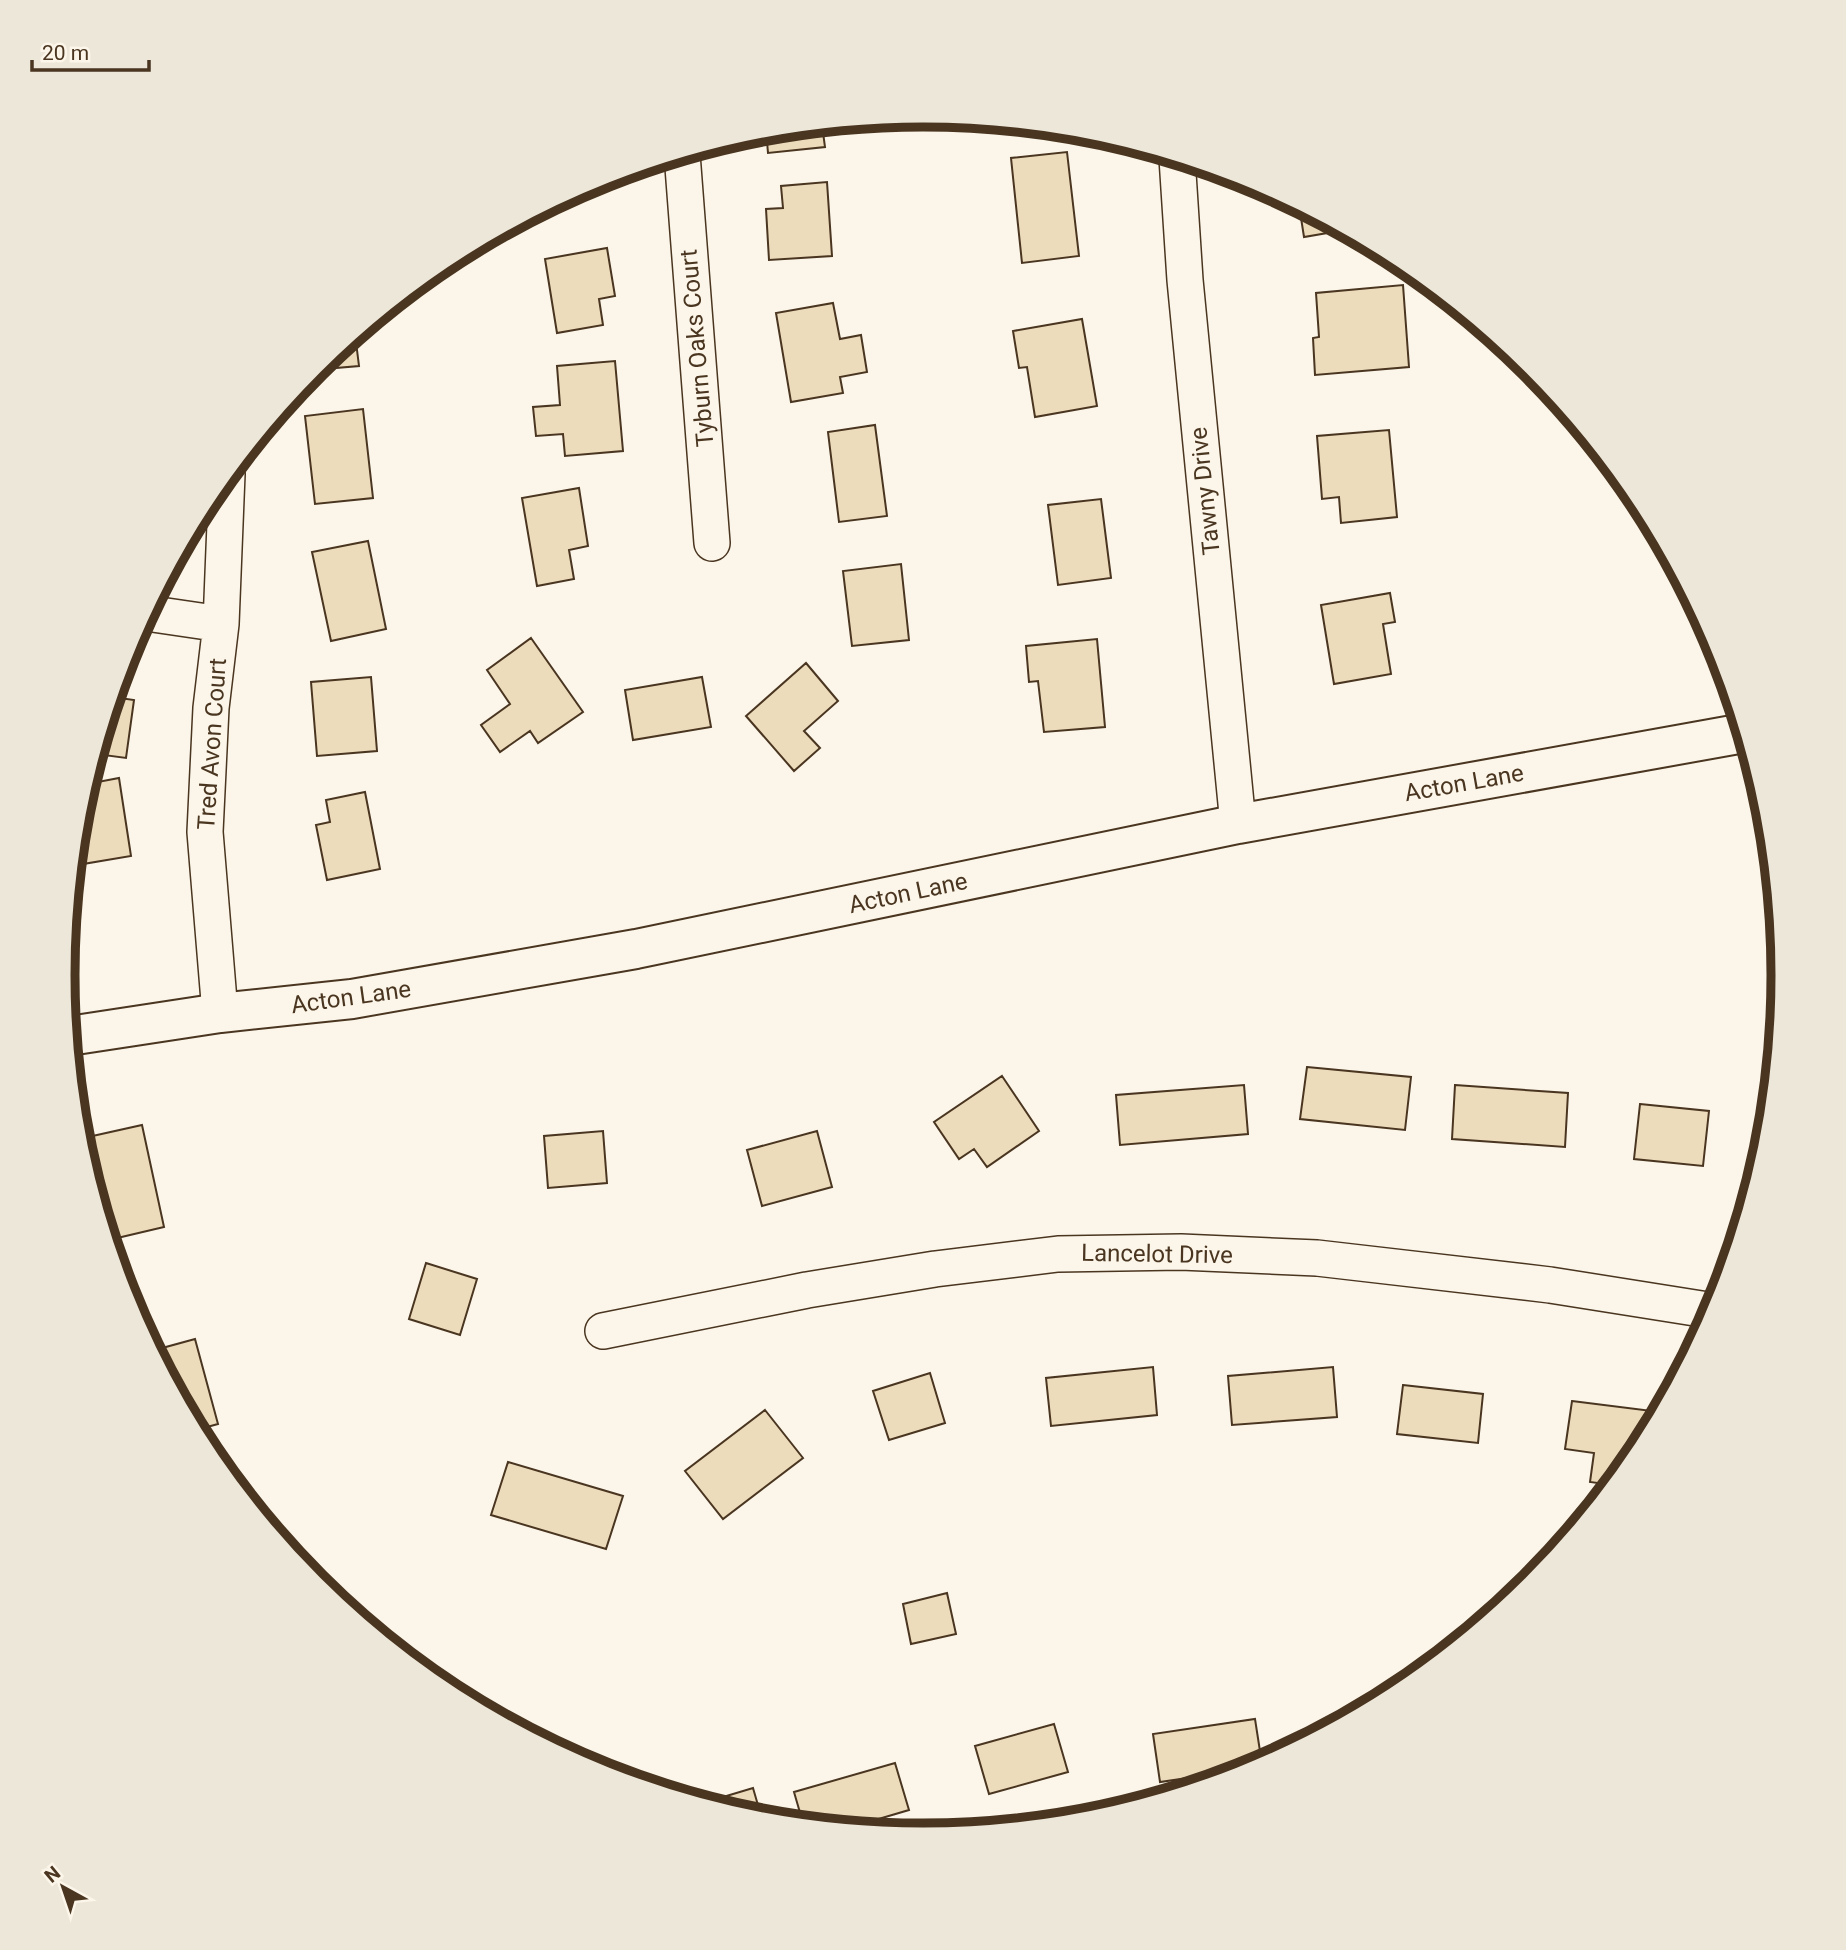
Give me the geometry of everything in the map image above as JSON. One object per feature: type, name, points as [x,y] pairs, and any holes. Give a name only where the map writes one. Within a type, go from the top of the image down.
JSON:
[{"type":"street","name":"Tyburn Oaks Court","points":[[683,162],[712,543]]},
{"type":"street","name":"Tawny Drive","points":[[1178,167],[1185,280],[1238,824]]},
{"type":"street","name":"Tred Avon Court","points":[[220,1013],[205,832],[211,708],[221,624],[226,492]]},
{"type":"street","points":[[156,615],[221,624]]},
{"type":"street","name":"Acton Lane","points":[[78,1036],[220,1013],[352,999],[636,949],[1238,824],[1736,735]]},
{"type":"street","name":"Lancelot Drive","points":[[603,1331],[807,1290],[935,1269],[1058,1254],[1181,1252],[1317,1258],[1550,1285],[1701,1309]]},
{"type":"building","points":[[823,134],[825,147],[768,153],[767,142]]},
{"type":"building","points":[[1067,152],[1079,256],[1022,263],[1011,158]]},
{"type":"building","points":[[827,182],[832,256],[769,260],[766,209],[783,208],[781,186]]},
{"type":"building","points":[[1301,216],[1331,232],[1304,237]]},
{"type":"building","points":[[607,248],[615,296],[599,299],[603,325],[557,333],[545,259]]},
{"type":"building","points":[[1403,285],[1409,367],[1315,375],[1313,338],[1319,337],[1316,293]]},
{"type":"building","points":[[833,303],[840,339],[861,335],[867,372],[840,377],[843,393],[791,402],[776,313]]},
{"type":"building","points":[[1082,319],[1097,406],[1035,417],[1027,367],[1019,368],[1013,331]]},
{"type":"building","points":[[356,345],[359,366],[332,368]]},
{"type":"building","points":[[615,361],[623,451],[565,456],[563,434],[536,436],[533,407],[560,405],[557,366]]},
{"type":"building","points":[[363,409],[373,498],[315,504],[305,416]]},
{"type":"building","points":[[875,425],[887,516],[839,522],[828,432]]},
{"type":"building","points":[[1389,430],[1397,517],[1341,523],[1339,497],[1322,499],[1317,436]]},
{"type":"building","points":[[579,488],[588,546],[569,550],[574,579],[537,586],[522,498]]},
{"type":"building","points":[[1101,499],[1111,578],[1058,585],[1048,505]]},
{"type":"building","points":[[368,541],[386,629],[331,641],[312,552]]},
{"type":"building","points":[[901,564],[909,640],[852,646],[843,571]]},
{"type":"building","points":[[1390,593],[1395,622],[1383,624],[1391,674],[1334,684],[1321,605]]},
{"type":"building","points":[[531,638],[583,712],[538,743],[530,731],[500,752],[481,725],[510,704],[487,670]]},
{"type":"building","points":[[1097,639],[1105,727],[1044,732],[1038,681],[1029,682],[1026,646]]},
{"type":"building","points":[[806,663],[838,701],[804,731],[820,748],[794,771],[746,716]]},
{"type":"building","points":[[371,677],[377,751],[317,756],[311,682]]},
{"type":"building","points":[[702,677],[711,727],[633,740],[625,690]]},
{"type":"building","points":[[121,698],[134,700],[126,758],[104,755]]},
{"type":"building","points":[[119,778],[131,856],[83,864],[92,810],[98,782]]},
{"type":"building","points":[[365,792],[380,869],[327,880],[316,825],[330,822],[326,800]]},
{"type":"building","points":[[1307,1067],[1411,1077],[1405,1130],[1300,1119]]},
{"type":"building","points":[[1002,1076],[1039,1131],[987,1167],[974,1149],[959,1159],[934,1122]]},
{"type":"building","points":[[1244,1085],[1248,1134],[1120,1145],[1116,1095]]},
{"type":"building","points":[[1455,1085],[1568,1093],[1565,1147],[1452,1139]]},
{"type":"building","points":[[1640,1104],[1709,1111],[1703,1166],[1634,1159]]},
{"type":"building","points":[[142,1125],[164,1227],[117,1238],[91,1136]]},
{"type":"building","points":[[603,1131],[607,1183],[548,1188],[544,1136]]},
{"type":"building","points":[[817,1131],[832,1187],[762,1206],[747,1150]]},
{"type":"building","points":[[426,1263],[477,1279],[460,1335],[409,1319]]},
{"type":"building","points":[[195,1339],[218,1424],[206,1427],[162,1348]]},
{"type":"building","points":[[1153,1367],[1157,1415],[1051,1426],[1046,1378]]},
{"type":"building","points":[[1333,1367],[1337,1417],[1232,1425],[1228,1376]]},
{"type":"building","points":[[930,1373],[945,1423],[889,1440],[873,1391]]},
{"type":"building","points":[[1403,1385],[1483,1394],[1478,1443],[1397,1434]]},
{"type":"building","points":[[1572,1401],[1650,1411],[1601,1484],[1590,1482],[1594,1453],[1565,1449]]},
{"type":"building","points":[[765,1410],[803,1458],[723,1519],[685,1471]]},
{"type":"building","points":[[508,1462],[623,1496],[606,1549],[491,1515]]},
{"type":"building","points":[[947,1593],[956,1634],[911,1644],[903,1604]]},
{"type":"building","points":[[1255,1719],[1260,1752],[1201,1776],[1160,1782],[1153,1734]]},
{"type":"building","points":[[1054,1724],[1068,1772],[989,1794],[975,1746]]},
{"type":"building","points":[[895,1763],[909,1810],[871,1821],[812,1815],[800,1813],[794,1792]]},
{"type":"building","points":[[753,1788],[758,1806],[758,1806],[721,1798]]}]
